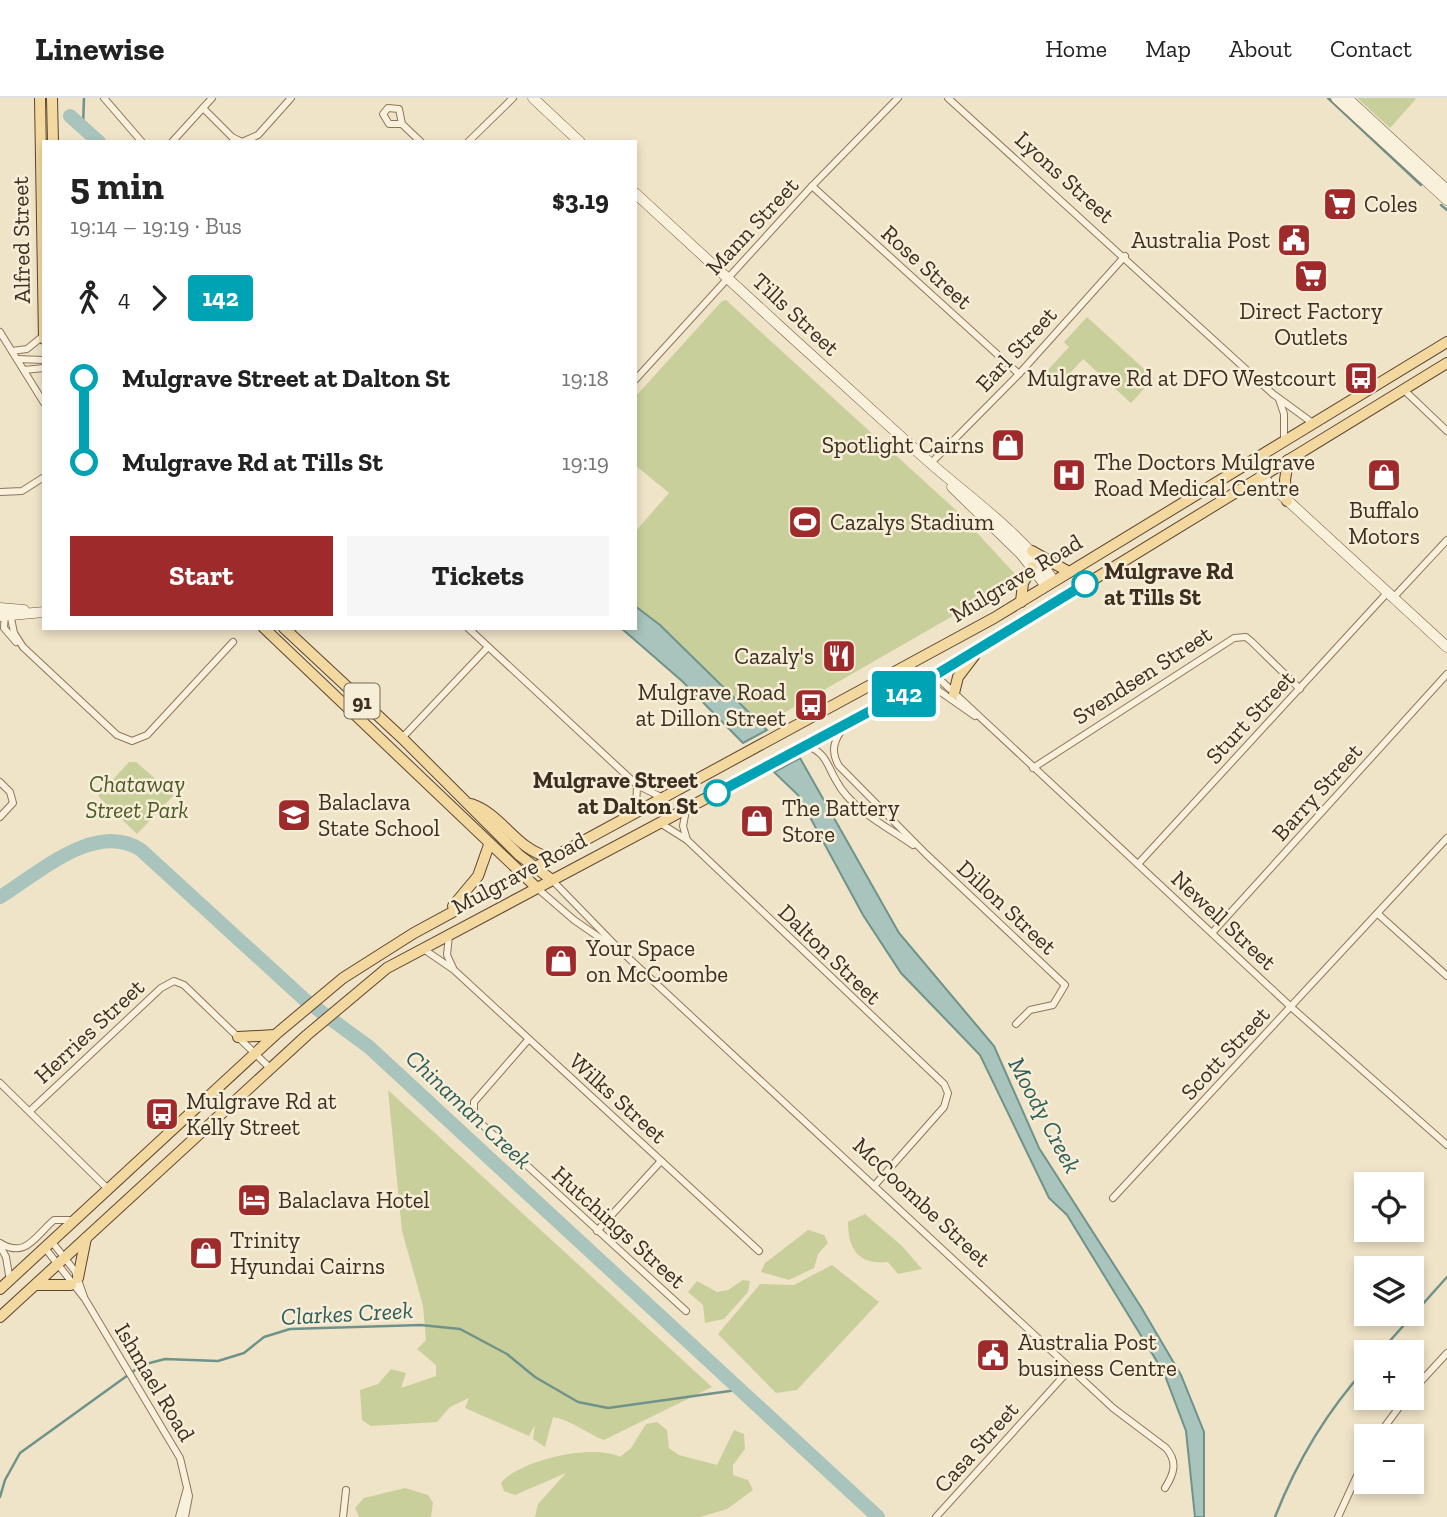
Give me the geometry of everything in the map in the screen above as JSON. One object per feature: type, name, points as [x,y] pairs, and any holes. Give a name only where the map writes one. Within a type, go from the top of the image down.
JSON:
[{"type":"main road","name":"Alfred Street","points":[[40,98],[42,218]]},
{"type":"main road","points":[[52,98],[53,140]]},
{"type":"main road","name":"Mulgrave Road","points":[[0,1289],[275,1035],[367,961],[549,857],[919,660],[1050,584],[1447,342]]},
{"type":"main road","name":"Mulgrave Road","points":[[0,1317],[334,1010],[374,978],[449,933],[936,676],[1447,363]]},
{"type":"main road","points":[[1287,501],[1285,480],[1288,460]]},
{"type":"main road","points":[[1250,463],[1261,476]]},
{"type":"main road","points":[[1032,551],[1069,572]]},
{"type":"main road","points":[[1021,601],[1023,583],[1032,567]]},
{"type":"main road","points":[[1050,584],[1060,599]]},
{"type":"main road","name":"McCoombe Street","points":[[266,630],[537,888]]},
{"type":"main road","name":"McCoombe Street","points":[[286,630],[533,866],[552,880]]},
{"type":"main road","points":[[954,692],[958,677],[977,650]]},
{"type":"main road","points":[[919,660],[936,676]]},
{"type":"main road","points":[[469,803],[485,808],[532,851],[549,857]]},
{"type":"main road","points":[[446,914],[478,876],[489,845]]},
{"type":"main road","points":[[237,1037],[275,1035]]},
{"type":"main road","points":[[35,1285],[75,1281],[86,1238]]},
{"type":"street","points":[[104,98],[140,140]]},
{"type":"street","points":[[174,140],[212,98]]},
{"type":"street","points":[[247,140],[258,135],[291,98]]},
{"type":"street","points":[[470,140],[513,98]]},
{"type":"street","points":[[533,98],[578,140]]},
{"type":"street","name":"Mann Street","points":[[637,378],[812,186],[898,98]]},
{"type":"street","name":"Lyons Street","points":[[948,98],[1125,256],[1279,399],[1314,424]]},
{"type":"street","points":[[1336,98],[1447,200]]},
{"type":"street","points":[[1347,98],[1447,190]]},
{"type":"street","points":[[203,108],[238,140]]},
{"type":"street","points":[[402,124],[419,140]]},
{"type":"street","name":"Rose Street","points":[[812,186],[1019,374]]},
{"type":"street","name":"Tills Street","points":[[637,195],[931,463],[1032,551],[1050,584]]},
{"type":"street","name":"Earl Street","points":[[931,463],[1019,374],[1125,256]]},
{"type":"street","points":[[0,332],[42,400]]},
{"type":"street","points":[[12,351],[27,349],[42,338]]},
{"type":"street","points":[[17,359],[42,360]]},
{"type":"street","points":[[24,370],[42,368]]},
{"type":"street","points":[[1404,390],[1447,431]]},
{"type":"street","points":[[1279,399],[1284,414],[1284,442]]},
{"type":"street","name":"Tills Street","points":[[931,463],[1050,584]]},
{"type":"street","points":[[1261,476],[1447,648]]},
{"type":"street","points":[[0,492],[22,491],[42,478]]},
{"type":"street","name":"Sturt Street","points":[[1138,864],[1300,689],[1447,540]]},
{"type":"street","points":[[39,612],[5,613],[23,647],[117,735],[137,741],[147,735],[233,642]]},
{"type":"street","points":[[262,630],[291,652]]},
{"type":"street","points":[[470,630],[636,785],[661,797]]},
{"type":"street","name":"Svendsen Street","points":[[1033,768],[1234,638],[1246,638],[1252,642],[1300,689]]},
{"type":"street","points":[[402,738],[488,647]]},
{"type":"street","name":"Barry Street","points":[[1212,933],[1447,674]]},
{"type":"street","name":"Newell Street","points":[[936,676],[1291,1007],[1447,1145]]},
{"type":"street","name":"Newell Street","points":[[919,685],[935,688],[980,719]]},
{"type":"street","name":"Dillon Street","points":[[845,726],[836,738],[833,752],[837,764],[926,854],[1065,985],[1052,1004],[1030,1010],[1016,1024]]},
{"type":"street","name":"Dillon Street","points":[[807,746],[826,758],[836,782],[874,819],[926,854]]},
{"type":"street","points":[[836,782],[847,774]]},
{"type":"street","points":[[0,782],[10,792],[13,803],[0,817]]},
{"type":"street","points":[[636,785],[636,810]]},
{"type":"street","points":[[687,808],[684,826],[687,840]]},
{"type":"street","name":"Dalton Street","points":[[660,822],[687,840],[941,1080],[948,1093],[936,1115],[874,1186]]},
{"type":"street","name":"Scott Street","points":[[1113,1198],[1447,838]]},
{"type":"street","name":"McCoombe Street","points":[[552,880],[621,951],[1070,1369],[1113,1408],[1170,1453],[1174,1470],[1165,1488]]},
{"type":"street","name":"McCoombe Street","points":[[537,888],[574,920],[621,951]]},
{"type":"street","points":[[1378,914],[1447,976]]},
{"type":"street","points":[[449,933],[447,955],[454,970]]},
{"type":"street","name":"Wilks Street","points":[[422,948],[454,970],[759,1251]]},
{"type":"street","name":"Herries Street","points":[[31,1110],[161,988],[174,981],[184,985],[237,1037]]},
{"type":"street","points":[[237,1037],[271,1069]]},
{"type":"street","name":"Hutchings Street","points":[[528,1040],[475,1100],[472,1110],[476,1120],[686,1311]]},
{"type":"street","points":[[0,1083],[31,1110],[109,1190]]},
{"type":"street","points":[[597,1231],[661,1161]]},
{"type":"street","points":[[0,1245],[20,1250],[54,1220],[76,1220]]},
{"type":"street","points":[[0,1245],[6,1257],[10,1281]]},
{"type":"street","name":"Ishmael Road","points":[[48,1245],[75,1281],[182,1461],[189,1499],[186,1517]]},
{"type":"street","name":"Ishmael Road","points":[[48,1245],[75,1281]]},
{"type":"street","points":[[1424,1378],[1447,1353]]},
{"type":"street","name":"Casa Street","points":[[936,1517],[1070,1369]]},
{"type":"street","points":[[1338,1517],[1354,1482]]},
{"type":"street","points":[[179,1517],[187,1486]]},
{"type":"street","points":[[343,1517],[346,1490]]},
{"type":"green space","points":[[1357,98],[1415,98],[1416,99],[1390,128]]},
{"type":"green space","name":"Cazalys Stadium","points":[[726,300],[958,512],[1015,574],[1012,582],[763,725],[660,625],[637,608],[637,530],[669,493],[637,467],[637,395],[722,301]]},
{"type":"green space","points":[[1087,317],[1154,378],[1131,403],[1083,359],[1061,383],[1047,371],[1069,347],[1064,342]]},
{"type":"green space","name":"Chataway Street Park","points":[[129,762],[136,762],[174,795],[137,834],[98,796]]},
{"type":"green space","points":[[388,1090],[712,1387],[604,1440],[567,1421],[553,1417],[545,1447],[533,1439],[535,1425],[529,1436],[465,1408],[469,1398],[450,1407],[437,1422],[371,1426],[362,1420],[360,1390],[378,1384],[391,1369],[406,1373],[401,1388],[436,1376],[436,1365],[417,1349],[426,1340],[423,1306],[402,1231]]},
{"type":"green space","points":[[865,1214],[903,1247],[922,1269],[898,1274],[888,1262],[870,1261],[857,1254],[850,1240],[848,1222]]},
{"type":"green space","points":[[808,1230],[824,1235],[828,1243],[818,1254],[814,1268],[789,1280],[761,1272],[765,1263]]},
{"type":"green space","points":[[832,1265],[879,1302],[797,1390],[776,1393],[718,1334],[760,1284],[794,1285]]},
{"type":"green space","points":[[743,1280],[750,1281],[748,1292],[724,1319],[705,1323],[703,1305],[688,1292],[697,1281],[717,1292],[728,1290]]},
{"type":"green space","points":[[657,1422],[667,1430],[669,1448],[679,1455],[717,1465],[734,1430],[744,1434],[745,1449],[733,1465],[733,1475],[748,1480],[753,1490],[727,1509],[700,1517],[535,1517],[538,1504],[566,1473],[515,1495],[504,1491],[501,1483],[510,1475],[540,1461],[593,1452],[620,1457],[631,1448],[646,1424]]},
{"type":"green space","points":[[405,1488],[428,1495],[433,1503],[431,1517],[359,1517],[355,1508],[364,1498]]},
{"type":"water","points":[[637,608],[660,625],[767,730],[743,743],[682,681],[623,630],[637,630]]},
{"type":"water","points":[[800,758],[899,933],[994,1046],[1039,1148],[1141,1307],[1181,1375],[1204,1432],[1204,1517],[1195,1517],[1186,1431],[1164,1373],[1067,1215],[1049,1198],[980,1055],[901,973],[863,915],[798,795],[774,772]]},
{"type":"waterway","points":[[83,127],[84,98]]},
{"type":"waterway","points":[[1328,98],[1421,185]]},
{"type":"waterway","name":"Moody Creek","points":[[70,116],[97,140]]},
{"type":"waterway","points":[[1441,205],[1447,210]]},
{"type":"waterway","name":"Chinaman Creek","points":[[0,897],[68,853],[87,845],[105,841],[124,842],[141,850],[305,1000],[369,1047],[878,1517]]},
{"type":"waterway","points":[[1391,1340],[1447,1277]]},
{"type":"waterway","name":"Clarkes Creek","points":[[0,1497],[5,1480],[20,1453],[142,1365],[165,1359],[218,1361],[244,1353],[264,1337],[290,1329],[421,1325],[460,1329],[507,1354],[535,1377],[578,1402],[608,1408],[737,1390]]},
{"type":"waterway","points":[[1275,1517],[1314,1438],[1354,1382]]},
{"type":"bus line","name":"142","points":[[717,793],[919,685],[1085,584]]},
{"type":"place","name":"Coles","points":[[1340,204]]},
{"type":"place","name":"Australia Post","points":[[1294,240]]},
{"type":"place","name":"Direct Factory Outlets","points":[[1311,276]]},
{"type":"place","name":"Mulgrave Rd at DFO Westcourt","points":[[1361,378]]},
{"type":"place","name":"Spotlight Cairns","points":[[1008,445]]},
{"type":"place","name":"The Doctors Mulgrave Road Medical Centre","points":[[1069,475]]},
{"type":"place","name":"Buffalo Motors","points":[[1384,475]]},
{"type":"place","name":"Cazalys Stadium","points":[[805,522]]},
{"type":"place","name":"Mulgrave Rd at Tills St","points":[[1085,584]]},
{"type":"place","name":"Cazaly's","points":[[839,656]]},
{"type":"place","name":"Mulgrave Road at Dillon Street","points":[[811,705]]},
{"type":"place","name":"Mulgrave Street at Dalton St","points":[[717,793]]},
{"type":"place","name":"Balaclava State School","points":[[294,815]]},
{"type":"place","name":"The Battery Store","points":[[757,821]]},
{"type":"place","name":"Your Space on McCoombe","points":[[561,961]]},
{"type":"place","name":"Mulgrave Rd at Kelly Street","points":[[162,1114]]},
{"type":"place","name":"Balaclava Hotel","points":[[254,1200]]},
{"type":"place","name":"Trinity Hyundai Cairns","points":[[206,1253]]},
{"type":"place","name":"Australia Post business Centre","points":[[993,1355]]}]
